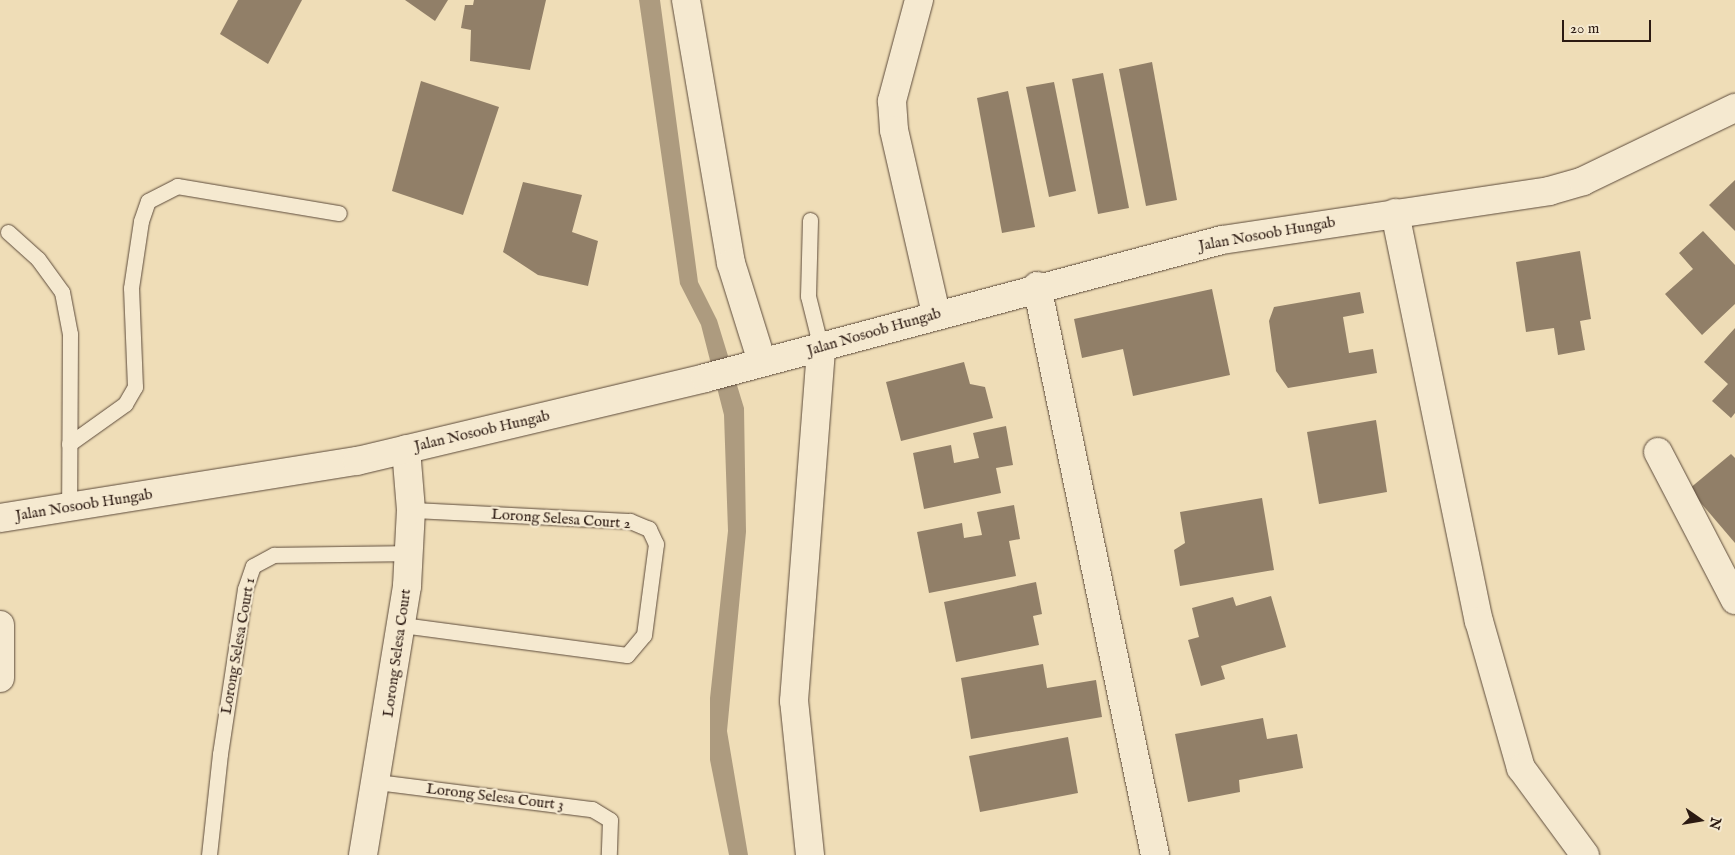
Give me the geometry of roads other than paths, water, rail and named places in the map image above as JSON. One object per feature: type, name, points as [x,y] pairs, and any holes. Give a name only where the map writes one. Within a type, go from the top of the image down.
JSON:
[{"type":"street","points":[[686,0],[731,263],[755,364]]},
{"type":"street","points":[[919,0],[892,101],[894,130],[936,314]]},
{"type":"street","name":"Jalan Nosoob Hungab","points":[[0,518],[357,461],[705,378],[821,348],[1037,286],[1222,240],[1395,213],[1513,198],[1584,181],[1735,108]]},
{"type":"street","points":[[1395,213],[1480,621],[1521,768],[1585,855]]},
{"type":"street","points":[[1037,286],[1155,855]]},
{"type":"street","points":[[810,855],[794,701],[821,348]]},
{"type":"street","name":"Lorong Selesa Court","points":[[363,855],[377,782],[402,625],[410,553],[411,510],[406,449]]},
{"type":"street","points":[[1658,452],[1735,600]]},
{"type":"street","points":[[0,625],[0,678]]},
{"type":"lane","points":[[69,444],[125,404],[135,387],[131,288],[140,221],[148,201],[177,186],[339,213]]},
{"type":"lane","points":[[810,220],[808,296],[821,348]]},
{"type":"lane","points":[[8,232],[38,258],[62,292],[70,334],[69,507]]},
{"type":"lane","name":"Lorong Selesa Court 2","points":[[402,625],[627,655],[644,635],[656,544],[648,529],[630,521],[411,510]]},
{"type":"lane","name":"Lorong Selesa Court 1","points":[[209,855],[220,754],[245,589],[253,566],[274,555],[410,553]]},
{"type":"lane","name":"Lorong Selesa Court 3","points":[[377,782],[592,809],[610,820],[609,855]]}]
